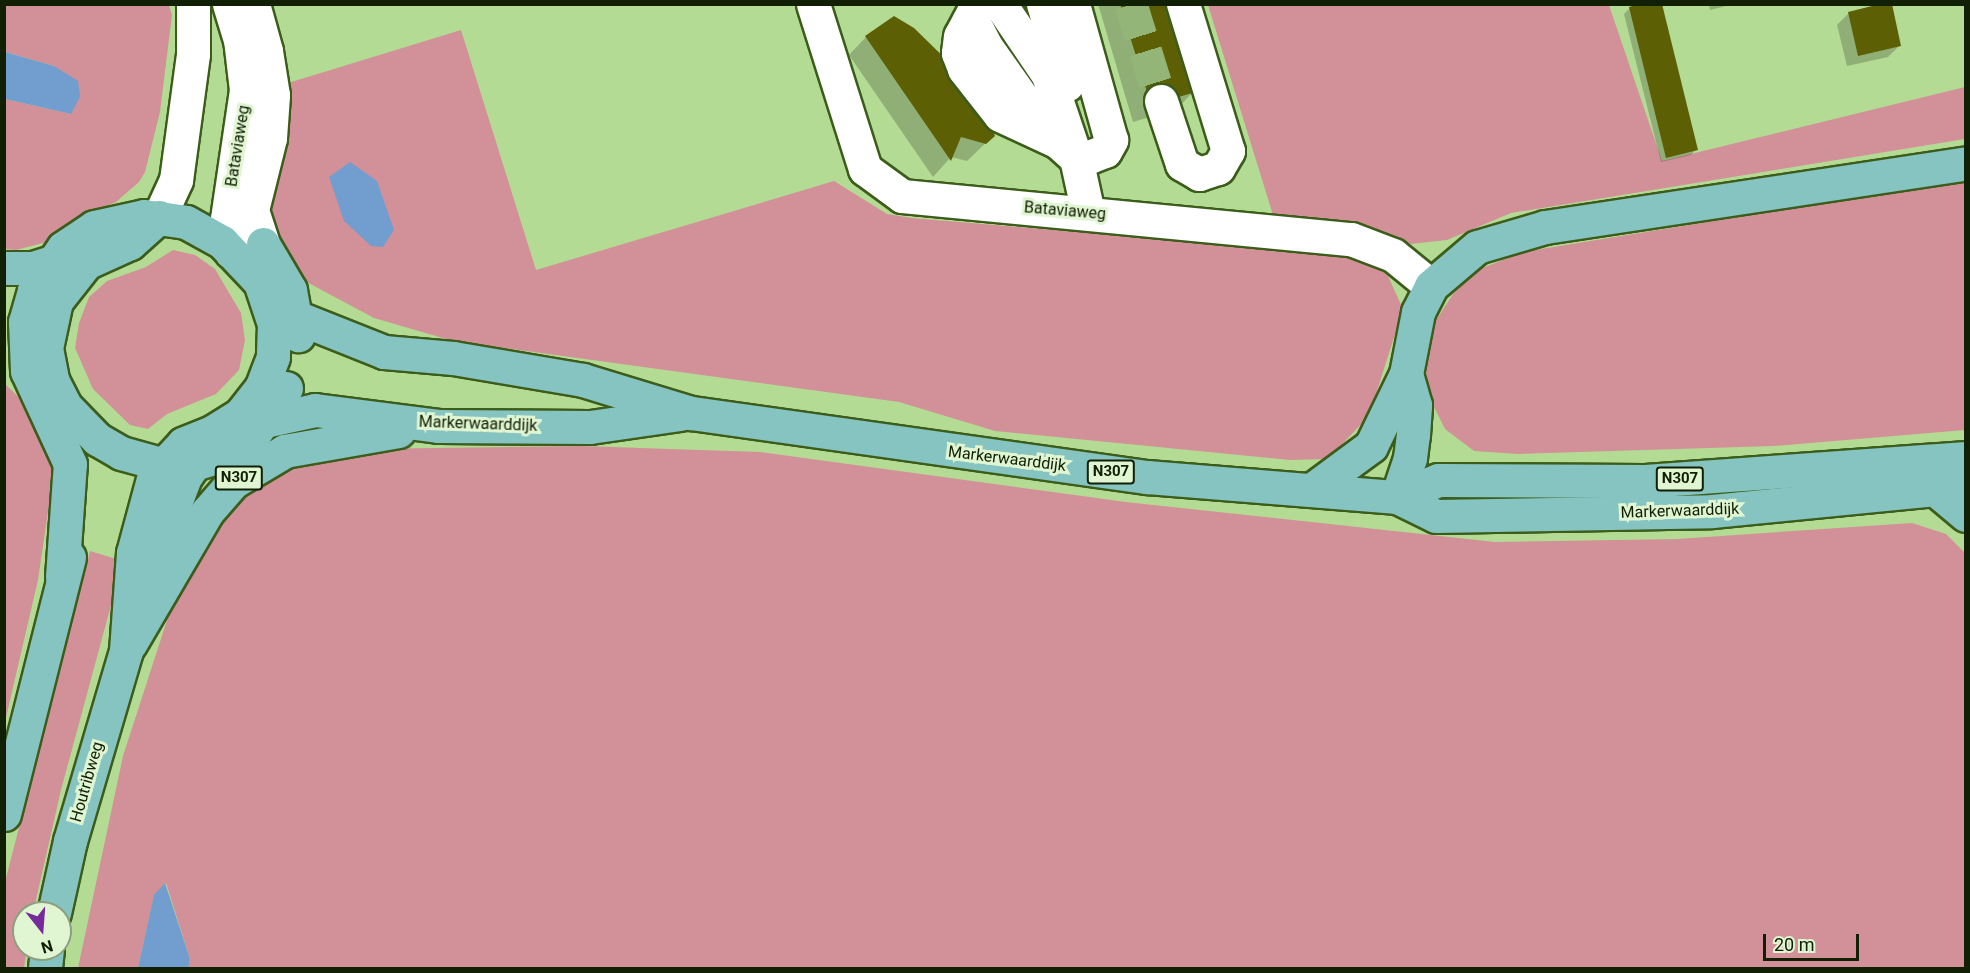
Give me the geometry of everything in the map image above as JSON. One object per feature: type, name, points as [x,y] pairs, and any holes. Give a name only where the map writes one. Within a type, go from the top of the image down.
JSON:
[{"type":"main road","points":[[1314,488],[1371,446],[1406,374],[1418,312],[1431,286],[1477,247],[1518,232],[1965,163]]},
{"type":"main road","name":"N307","points":[[22,366],[47,332],[64,287],[86,263],[130,243],[144,217]]},
{"type":"main road","name":"N307","points":[[22,366],[28,306],[51,262],[94,227],[144,217],[199,227],[231,252],[286,306]]},
{"type":"main road","name":"N307","points":[[22,366],[62,400],[72,429],[121,453],[161,464],[194,464],[226,454],[265,421],[283,395],[294,366],[286,306],[263,244]]},
{"type":"main road","points":[[4,268],[33,268],[51,262]]},
{"type":"main road","name":"N307","points":[[161,464],[183,444],[227,424],[252,402],[273,357],[286,306]]},
{"type":"main road","name":"Markerwaarddijk","points":[[286,306],[453,358],[583,380],[691,413],[1147,477],[1397,496],[1436,516],[1539,516],[1712,511],[1951,488]]},
{"type":"main road","points":[[1397,496],[1410,459],[1413,435],[1415,405],[1406,374]]},
{"type":"main road","name":"Markerwaarddijk","points":[[265,421],[315,410],[438,426],[590,427],[691,413]]},
{"type":"main road","name":"N307","points":[[126,651],[207,512],[249,470],[304,445],[438,426]]},
{"type":"main road","points":[[4,814],[62,577],[90,488],[72,429]]},
{"type":"main road","name":"Markerwaarddijk","points":[[1397,496],[1438,480],[1645,481],[1965,458]]},
{"type":"main road","name":"Houtribweg","points":[[126,651],[133,553],[153,475],[161,464]]},
{"type":"main road","name":"Houtribweg","points":[[57,901],[70,841],[154,555],[185,477],[194,464]]},
{"type":"main road","points":[[1951,488],[1965,514]]},
{"type":"street","points":[[144,217],[146,204],[160,175],[189,82],[195,19],[193,4]]},
{"type":"street","name":"Bataviaweg","points":[[229,4],[240,39],[246,90],[227,219],[231,252]]},
{"type":"street","name":"Bataviaweg","points":[[252,4],[266,51],[273,95],[270,138],[252,210],[263,244]]},
{"type":"street","name":"Bataviaweg","points":[[813,4],[865,169],[902,196],[1085,201],[1351,239],[1393,255],[1431,286]]},
{"type":"street","points":[[1043,4],[1085,201]]},
{"type":"street","points":[[982,7],[960,36],[951,40],[964,69],[991,108],[1019,126],[1074,152],[1105,151],[1112,140],[1073,4]]},
{"type":"street","points":[[1161,101],[1182,164],[1199,174],[1218,168],[1228,151],[1183,4]]},
{"type":"street","points":[[982,7],[974,23],[985,45],[1074,152]]},
{"type":"shaded area","points":[[4,5],[169,5],[172,15],[160,112],[145,172],[139,182],[116,202],[97,210],[55,240],[16,250],[5,249],[5,99],[71,114],[54,66],[5,52]]},
{"type":"shaded area","points":[[1208,5],[1609,5],[1662,161],[1965,87],[1965,139],[1511,213],[1447,240],[1410,244],[1353,222],[1273,215]]},
{"type":"shaded area","points":[[461,30],[536,270],[834,181],[887,214],[912,218],[1350,255],[1373,264],[1388,276],[1403,309],[1369,416],[1328,459],[1290,460],[995,431],[899,402],[453,341],[374,318],[301,279],[264,212],[286,148],[288,83]]},
{"type":"shaded area","points":[[1965,180],[1965,430],[1774,446],[1518,454],[1474,451],[1445,429],[1431,401],[1425,369],[1433,325],[1453,294],[1475,271],[1523,252]]},
{"type":"shaded area","points":[[173,250],[195,255],[215,269],[241,313],[245,340],[239,370],[216,394],[167,414],[148,429],[130,425],[93,389],[75,348],[79,323],[89,297],[107,281],[146,267]]},
{"type":"shaded area","points":[[5,384],[26,404],[47,443],[54,471],[38,580],[5,722]]},
{"type":"shaded area","points":[[582,446],[760,452],[1126,502],[1495,542],[1677,539],[1912,523],[1946,534],[1965,553],[1965,968],[188,968],[190,959],[166,883],[154,896],[138,968],[78,968],[123,756],[169,614],[199,544],[251,484],[291,462],[359,449]]},
{"type":"shaded area","points":[[90,551],[123,561],[61,790],[36,901],[12,901],[12,961],[25,961],[24,968],[5,968],[5,882]]},
{"type":"water","points":[[5,52],[54,66],[78,81],[80,97],[71,114],[5,99]]},
{"type":"water","points":[[350,162],[377,181],[394,230],[383,247],[371,246],[344,221],[329,177]]},
{"type":"water","points":[[165,883],[190,959],[188,968],[138,968],[154,895]]},
{"type":"building","points":[[1120,4],[1170,4],[1196,92],[1151,105]]},
{"type":"building","points":[[1639,4],[1662,4],[1698,150],[1666,158],[1629,7]]},
{"type":"building","points":[[1880,4],[1892,4],[1901,46],[1858,56],[1848,12]]},
{"type":"building","points":[[894,16],[914,28],[960,73],[998,40],[1014,32],[1033,73],[1015,88],[990,123],[995,136],[986,144],[961,137],[951,161],[865,36]]},
{"type":"tunnel","points":[[1131,4],[1161,101]]}]
